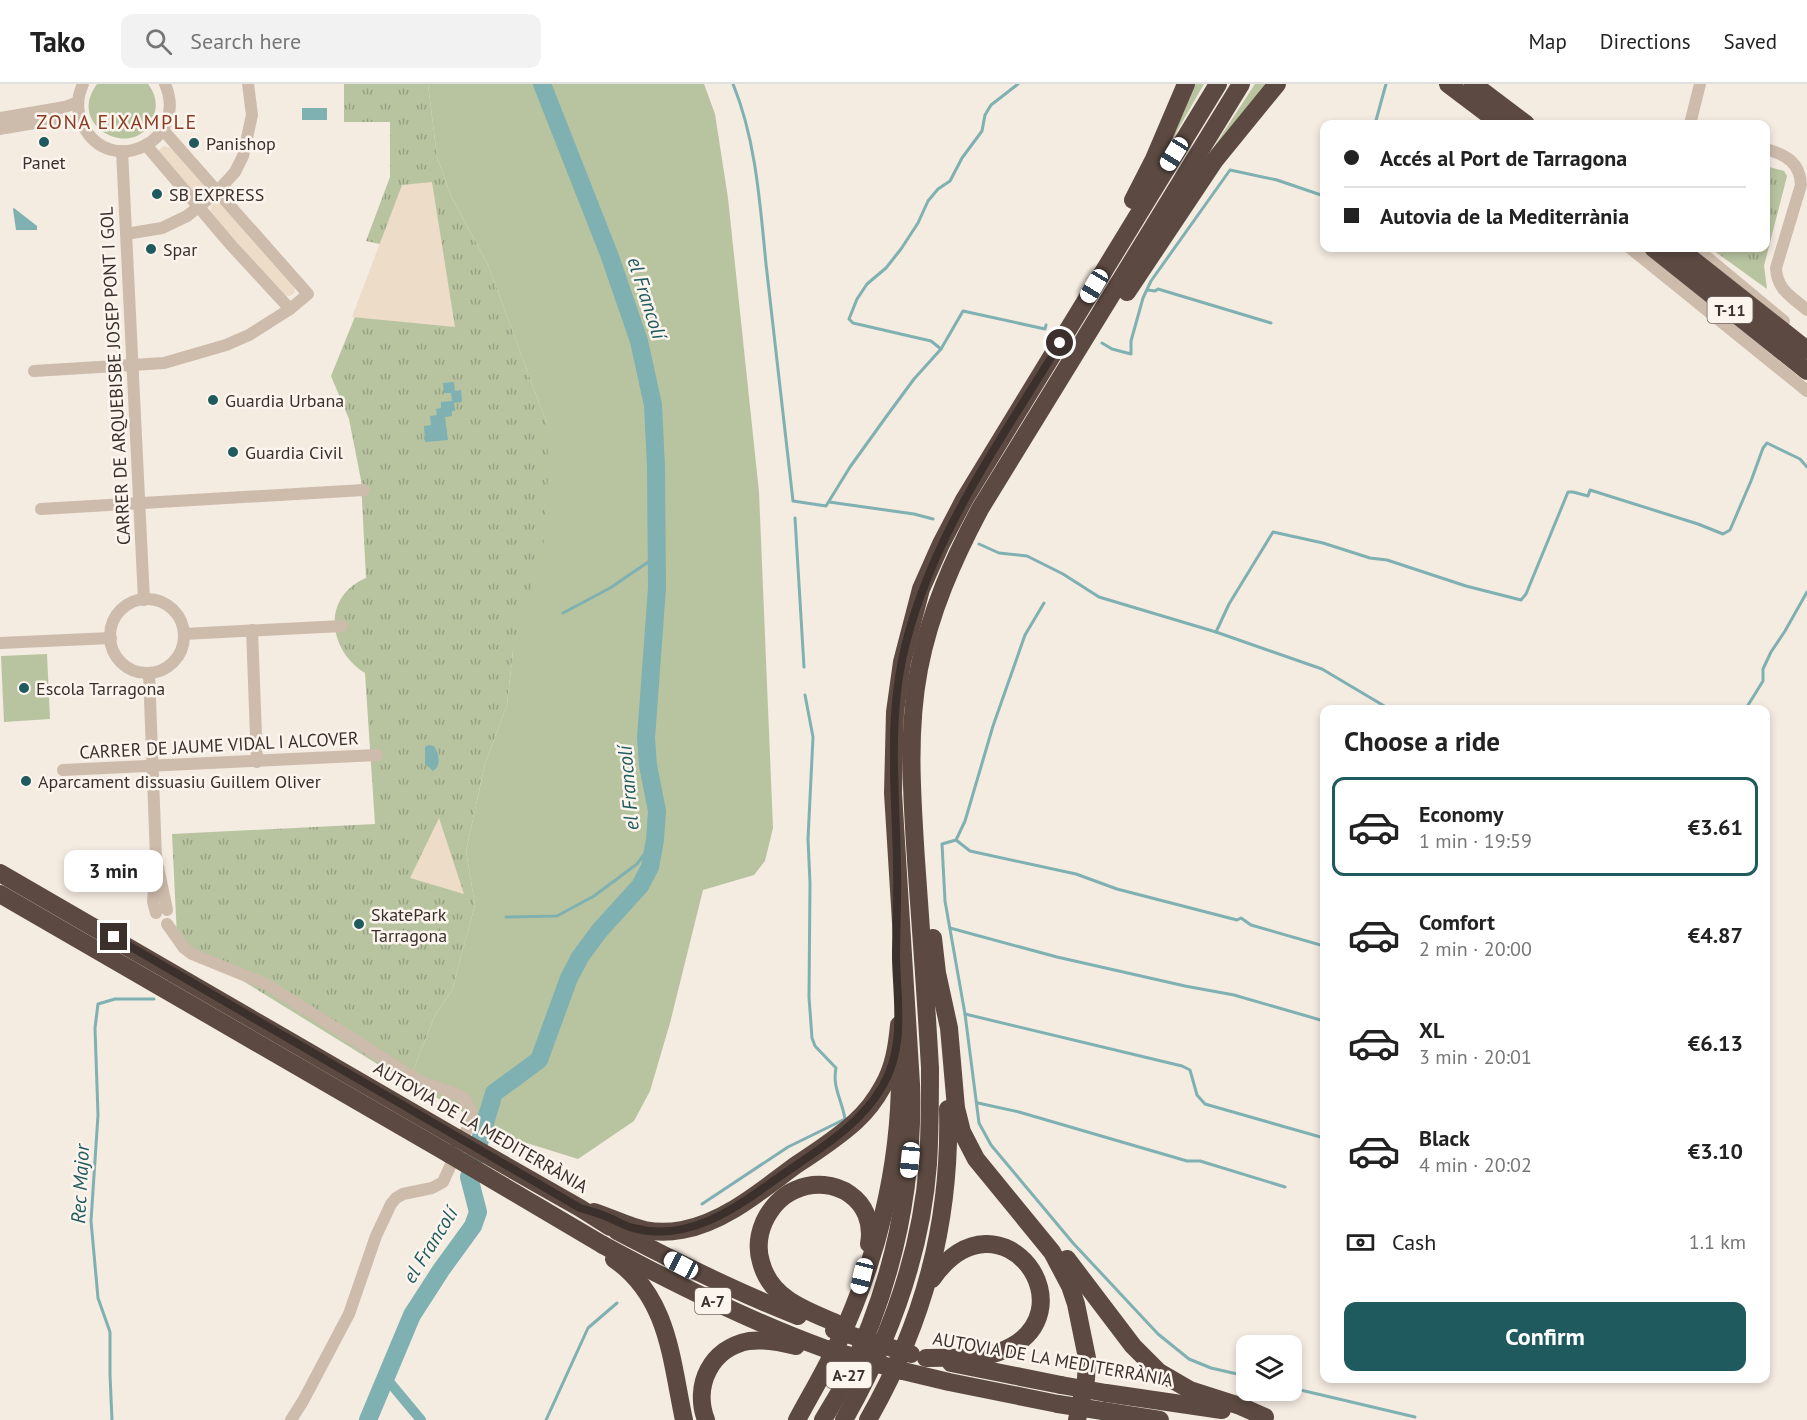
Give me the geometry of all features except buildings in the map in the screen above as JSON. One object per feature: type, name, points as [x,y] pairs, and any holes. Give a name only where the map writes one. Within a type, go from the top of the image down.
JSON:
[{"type":"highway","points":[[1186,84],[1138,191],[1050,343],[1056,366],[1083,358],[1221,152],[1277,84]]},
{"type":"highway","name":"A-27","points":[[844,1420],[866,1381],[898,1306],[921,1215],[928,1166],[930,1068],[912,792],[912,745],[919,672],[930,623],[958,552],[1056,366],[1218,84]]},
{"type":"highway","name":"A-27","points":[[822,1420],[847,1379],[886,1280],[899,1232],[907,1184],[912,1135],[909,1035],[893,772],[895,712],[902,662],[914,613],[931,566],[952,522],[1241,84]]},
{"type":"highway","points":[[1199,184],[1285,84]]},
{"type":"highway","points":[[1448,84],[1486,118],[1510,120]]},
{"type":"highway","points":[[1473,84],[1521,120]]},
{"type":"highway","name":"T-11","points":[[1658,252],[1807,371]]},
{"type":"highway","name":"T-11","points":[[1683,252],[1807,351]]},
{"type":"highway","points":[[912,792],[937,973],[948,1090],[948,1169],[939,1239],[924,1297]]},
{"type":"highway","points":[[797,1420],[839,1342],[873,1256],[891,1173],[900,1085],[896,957],[897,867]]},
{"type":"highway","name":"AUTOVIA DE LA MEDITERRÀNIA","points":[[0,873],[580,1208],[611,1223],[681,1265],[756,1300],[835,1327],[864,1333],[919,1356],[1106,1393],[1274,1418]]},
{"type":"highway","name":"A-7","points":[[0,894],[570,1226],[602,1248],[722,1305],[830,1352],[960,1385],[1160,1420]]},
{"type":"highway","points":[[937,973],[949,1028],[958,1121],[976,1159],[1052,1252],[1070,1286],[1081,1323],[1087,1358],[1086,1379],[1077,1420]]},
{"type":"highway","points":[[611,1223],[643,1230],[667,1232],[681,1230],[727,1213],[774,1181],[855,1122],[870,1104],[889,1074],[897,1044],[899,1025]]},
{"type":"highway","points":[[835,1327],[782,1296],[767,1278],[759,1253],[759,1240],[767,1216],[782,1198],[800,1188],[821,1185],[846,1191],[863,1207],[870,1228],[870,1238],[856,1299]]},
{"type":"highway","points":[[999,1187],[1051,1239],[1132,1346],[1152,1365],[1174,1382],[1190,1390],[1274,1418]]},
{"type":"highway","points":[[868,1420],[903,1352],[932,1279],[946,1261],[969,1247],[986,1245],[1002,1246],[1020,1255],[1033,1271],[1040,1294],[1039,1313],[1035,1322],[1019,1342],[983,1356],[919,1356]]},
{"type":"highway","points":[[602,1248],[636,1278],[660,1316],[670,1345],[684,1420]]},
{"type":"highway","points":[[706,1420],[700,1394],[705,1375],[715,1359],[730,1348],[750,1341],[762,1340],[830,1352]]},
{"type":"street","points":[[79,91],[82,124],[88,134],[98,143],[122,151],[138,149],[146,145],[163,130],[170,111],[170,97],[165,84]]},
{"type":"street","points":[[126,234],[162,228],[199,208],[235,172],[243,156],[252,115],[248,84]]},
{"type":"street","points":[[1691,120],[1700,84]]},
{"type":"street","points":[[0,118],[65,107],[79,91]]},
{"type":"street","points":[[0,129],[56,120],[82,124]]},
{"type":"street","points":[[34,371],[164,363],[226,345],[249,335],[290,309],[308,294],[163,130]]},
{"type":"street","points":[[146,145],[290,309]]},
{"type":"street","points":[[1770,150],[1789,159],[1798,167],[1801,176],[1801,185],[1776,268],[1780,287],[1807,309]]},
{"type":"street","name":"CARRER DE ARQUEBISBE JOSEP PONT I GOL","points":[[122,151],[144,600]]},
{"type":"street","points":[[1635,252],[1807,391]]},
{"type":"street","points":[[1701,252],[1802,336]]},
{"type":"street","points":[[41,509],[364,490]]},
{"type":"street","points":[[144,600],[161,602],[174,610],[182,624],[184,634],[183,647],[173,663],[161,670],[149,673],[132,669],[122,663],[114,651],[111,639],[114,622],[120,612],[133,602],[144,600]]},
{"type":"street","points":[[184,634],[342,626]]},
{"type":"street","points":[[252,630],[257,762]]},
{"type":"street","points":[[0,643],[111,639]]},
{"type":"street","points":[[149,673],[156,857],[161,911],[171,916],[167,924],[184,948],[192,954],[266,984],[421,1082],[459,1095],[466,1101],[471,1112],[468,1127],[443,1182],[432,1188],[403,1194],[391,1204],[376,1236],[349,1314],[291,1420]]},
{"type":"street","name":"CARRER DE JAUME VIDAL I ALCOVER","points":[[63,770],[377,755]]},
{"type":"green space","points":[[97,84],[148,84],[154,95],[156,107],[146,130],[134,137],[121,138],[108,134],[97,126],[90,114],[89,100]]},
{"type":"green space","points":[[344,84],[428,84],[437,157],[451,196],[488,265],[547,424],[548,476],[543,550],[513,650],[507,705],[485,764],[466,851],[475,905],[452,990],[435,1015],[408,1083],[185,945],[177,937],[172,834],[375,824],[365,673],[343,651],[337,638],[335,624],[336,610],[342,598],[352,587],[366,578],[361,480],[349,419],[331,376],[384,245],[366,241],[390,177],[390,122],[344,122]]},
{"type":"green space","points":[[428,84],[704,84],[715,114],[728,198],[759,492],[773,828],[765,861],[754,875],[703,890],[670,1023],[650,1091],[634,1121],[578,1159],[504,1136],[408,1083],[435,1015],[452,990],[475,905],[466,851],[485,764],[507,705],[513,650],[547,424],[488,265],[451,196],[437,157]]},
{"type":"green space","points":[[1193,84],[1204,84],[1168,147]]},
{"type":"green space","points":[[1255,84],[1267,84],[1202,165]]},
{"type":"green space","points":[[1770,167],[1784,171],[1787,176],[1770,243]]},
{"type":"green space","points":[[1716,252],[1768,252],[1764,266],[1767,289]]},
{"type":"green space","name":"Escola Tarragona","points":[[47,654],[50,719],[4,722],[1,656]]},
{"type":"shaded area","points":[[164,146],[171,148],[203,183],[204,191],[199,195],[194,195],[159,157],[159,150]]},
{"type":"shaded area","points":[[432,182],[455,327],[352,317],[402,185]]},
{"type":"shaded area","points":[[216,202],[222,204],[294,285],[295,292],[290,296],[284,295],[211,214],[210,207]]},
{"type":"shaded area","points":[[439,818],[464,894],[410,878]]},
{"type":"water","points":[[302,108],[327,108],[327,120],[302,120]]},
{"type":"water","points":[[14,208],[37,226],[37,230],[16,230]]},
{"type":"water","points":[[454,382],[455,391],[461,390],[462,402],[454,403],[455,411],[452,411],[452,416],[445,417],[448,440],[425,442],[424,426],[431,425],[430,416],[437,415],[436,409],[441,408],[441,402],[452,401],[451,393],[444,393],[443,383]]},
{"type":"water","points":[[434,746],[438,756],[438,766],[433,771],[425,764],[425,747]]},
{"type":"waterway","name":"el Francolí","points":[[368,1420],[412,1315],[473,1226],[478,1212],[469,1177],[494,1093],[539,1060],[569,978],[580,957],[600,930],[640,886],[650,867],[655,840],[657,811],[648,765],[646,738],[657,588],[653,405],[639,341],[609,254],[542,84]]},
{"type":"waterway","points":[[733,84],[747,127],[756,172],[793,501],[826,506],[850,467],[886,417],[914,379],[941,349],[963,311],[1045,329],[1046,325]]},
{"type":"waterway","points":[[941,349],[931,341],[853,323],[849,319],[857,299],[867,284],[886,268],[918,223],[928,201],[938,189],[950,181],[962,158],[982,131],[985,115],[991,105],[1018,84]]},
{"type":"waterway","points":[[1376,120],[1386,84]]},
{"type":"waterway","points":[[1102,343],[1112,349],[1131,354],[1131,341],[1143,298],[1151,281],[1230,170],[1277,180],[1320,195]]},
{"type":"waterway","points":[[1148,290],[1158,289],[1271,323]]},
{"type":"waterway","points":[[1216,632],[1229,604],[1273,532],[1323,543],[1370,558],[1387,560],[1466,586],[1521,600],[1526,594],[1568,492],[1588,496],[1590,490],[1723,534],[1730,530],[1767,443],[1800,459],[1807,467]]},
{"type":"waterway","points":[[829,502],[914,514],[933,519]]},
{"type":"waterway","points":[[795,518],[804,667]]},
{"type":"waterway","points":[[979,544],[999,553],[1027,556],[1063,574],[1099,597],[1216,632],[1322,669],[1383,705]]},
{"type":"waterway","points":[[563,613],[610,588],[657,556]]},
{"type":"waterway","points":[[1748,705],[1763,681],[1763,669],[1771,652],[1807,592]]},
{"type":"waterway","points":[[1044,603],[1025,635],[993,726],[965,821],[956,840],[942,844],[945,901],[965,1014],[979,1123],[991,1145],[1073,1243],[1158,1334],[1189,1359],[1211,1368],[1236,1374]]},
{"type":"waterway","points":[[702,1204],[788,1147],[845,1119],[836,1087],[836,1068],[815,1046],[812,1038],[809,997],[808,839],[813,737],[805,695]]},
{"type":"waterway","name":"Rec Major","points":[[506,917],[557,916],[594,896],[637,864],[655,840]]},
{"type":"waterway","points":[[956,840],[970,851],[1076,874],[1117,889],[1237,920],[1241,918],[1251,925],[1320,945]]},
{"type":"waterway","points":[[950,928],[1057,957],[1234,995],[1320,1020]]},
{"type":"waterway","name":"Rec Major","points":[[112,1420],[110,1332],[98,1298],[91,1221],[98,1115],[95,1028],[98,1004],[115,999],[154,999]]},
{"type":"waterway","points":[[965,1014],[1182,1066],[1190,1070],[1197,1095],[1205,1104],[1320,1137]]},
{"type":"waterway","points":[[978,1103],[1019,1112],[1187,1161],[1200,1161],[1285,1187]]},
{"type":"waterway","points":[[546,1420],[588,1328],[617,1303]]},
{"type":"waterway","points":[[386,1378],[421,1420]]},
{"type":"waterway","points":[[1302,1390],[1415,1417]]},
{"type":"place","name":"Panet","points":[[44,142]]},
{"type":"place","name":"Panishop","points":[[194,143]]},
{"type":"place","name":"SB EXPRESS","points":[[157,194]]},
{"type":"place","name":"Spar","points":[[151,249]]},
{"type":"place","name":"Guardia Urbana","points":[[213,400]]},
{"type":"place","name":"Guardia Civil","points":[[233,452]]},
{"type":"place","name":"Escola Tarragona","points":[[24,688]]},
{"type":"place","name":"Aparcament dissuasiu Guillem Oliver","points":[[26,781]]},
{"type":"place","name":"SkatePark Tarragona","points":[[359,924]]},
{"type":"district","name":"ZONA EIXAMPLE","points":[[117,122]]},
{"type":"route","points":[[114,937],[580,1208],[632,1228],[667,1232],[696,1226],[727,1213],[826,1145],[855,1122],[875,1098],[889,1074],[897,1044],[899,1025],[896,957],[897,867],[893,793],[895,712],[907,638],[921,589],[952,522],[1060,343]]}]
